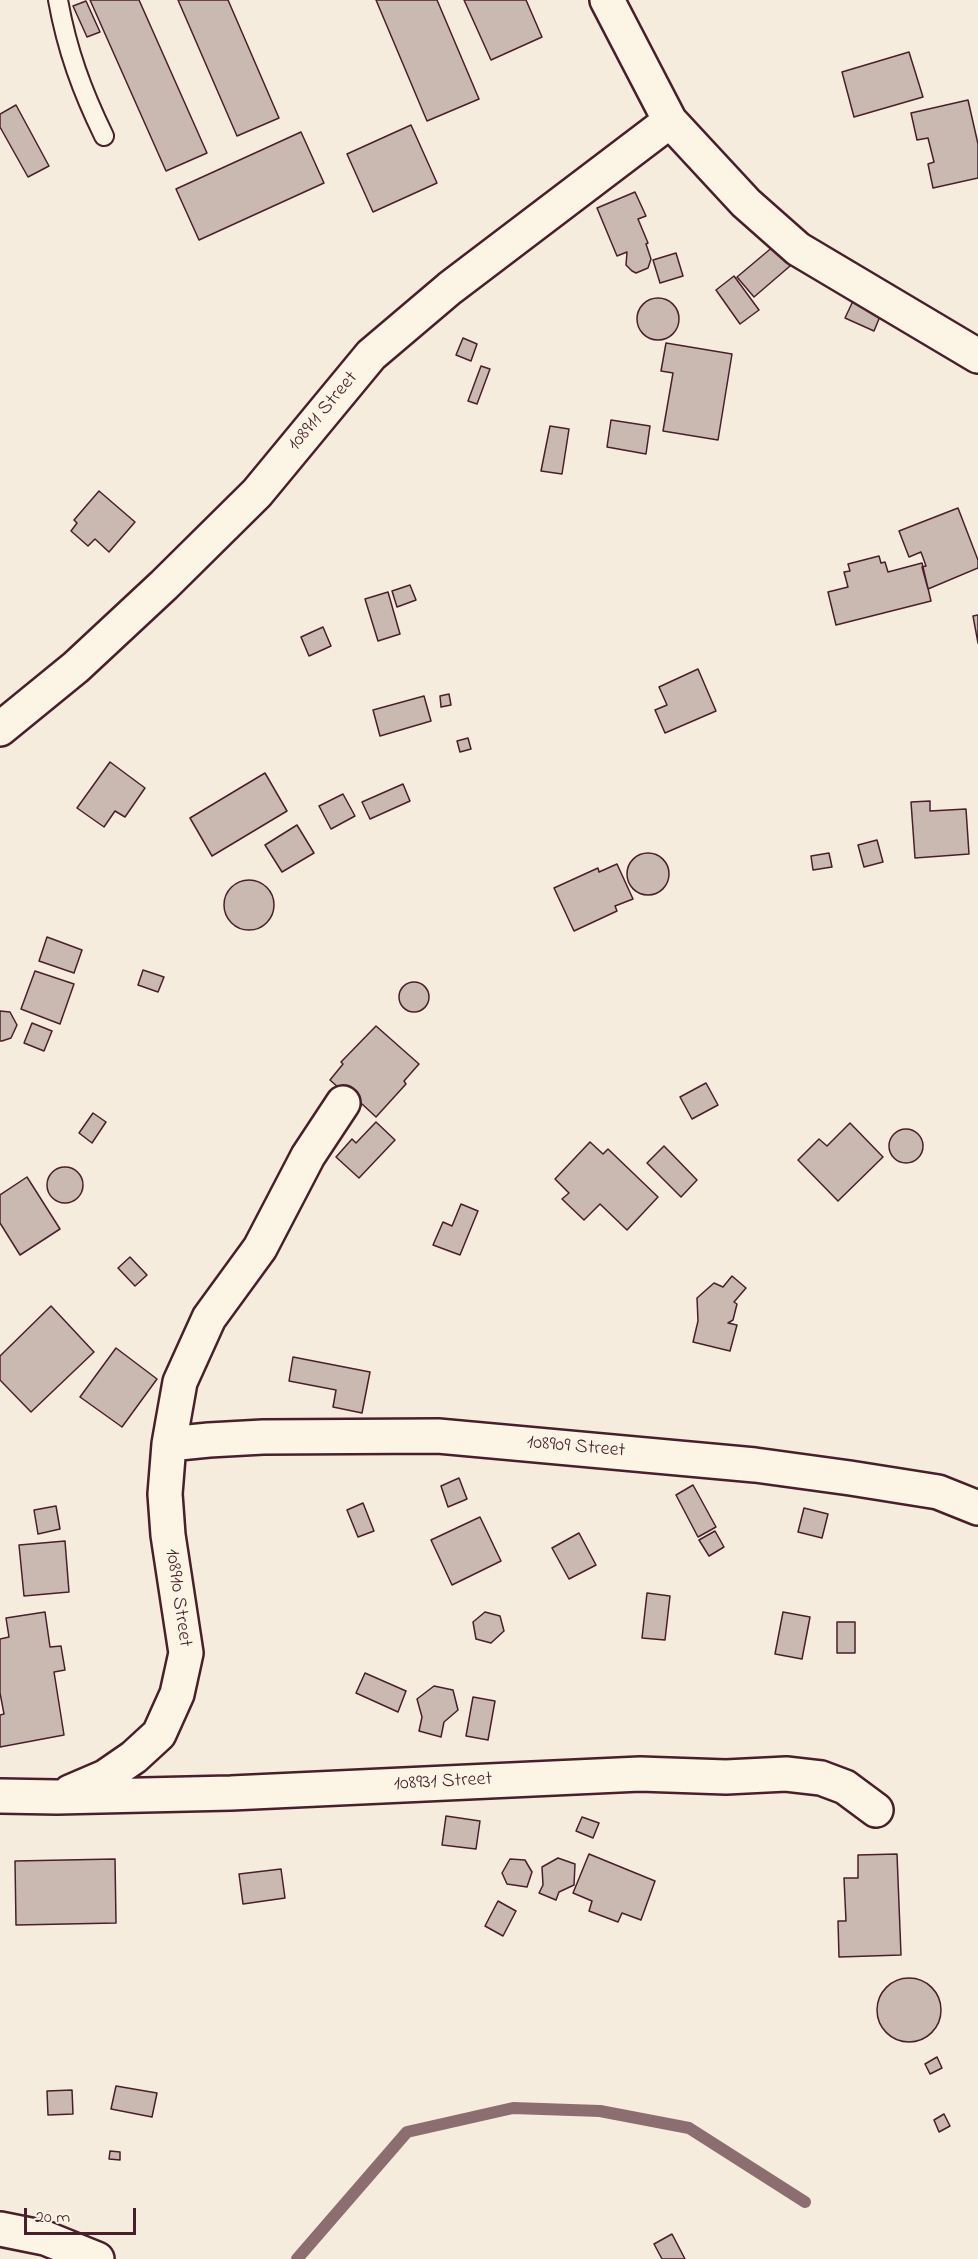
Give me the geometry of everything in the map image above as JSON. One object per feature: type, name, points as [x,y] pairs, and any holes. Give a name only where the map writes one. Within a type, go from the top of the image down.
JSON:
[{"type":"street","points":[[607,0],[670,121],[746,203],[798,249],[978,356]]},
{"type":"street","name":"108911 Street","points":[[0,729],[76,667],[156,593],[257,493],[372,355],[450,288],[670,121]]},
{"type":"street","name":"108910 Street","points":[[57,1797],[105,1777],[134,1757],[159,1734],[177,1694],[186,1653],[168,1535],[165,1494],[169,1444],[180,1382],[209,1318],[260,1248],[309,1156],[343,1103]]},
{"type":"street","name":"108909 Street","points":[[169,1444],[263,1437],[438,1436],[732,1463],[838,1476],[938,1492],[978,1508]]},
{"type":"street","name":"108931 Street","points":[[0,1796],[231,1793],[640,1774],[726,1777],[786,1774],[821,1778],[845,1786],[876,1810]]},
{"type":"street","points":[[0,2229],[45,2238],[97,2259]]},
{"type":"lane","points":[[58,0],[69,50],[84,94],[104,136]]},
{"type":"building","points":[[90,0],[139,0],[207,153],[166,171]]},
{"type":"building","points":[[178,0],[228,0],[279,118],[237,136]]},
{"type":"building","points":[[376,0],[437,0],[479,99],[427,121]]},
{"type":"building","points":[[464,0],[526,0],[542,37],[491,60]]},
{"type":"building","points":[[86,1],[100,32],[87,37],[73,6]]},
{"type":"building","points":[[909,52],[923,97],[854,117],[842,72]]},
{"type":"building","points":[[968,100],[978,144],[978,178],[933,188],[928,164],[934,162],[928,138],[917,140],[911,113]]},
{"type":"building","points":[[16,105],[49,166],[28,177],[0,127],[0,114]]},
{"type":"building","points":[[411,125],[437,183],[373,212],[347,154]]},
{"type":"building","points":[[301,132],[324,183],[199,240],[176,189]]},
{"type":"building","points":[[635,192],[646,216],[638,219],[648,243],[646,244],[651,259],[648,268],[636,273],[626,265],[627,252],[617,256],[597,208]]},
{"type":"building","points":[[781,240],[797,260],[754,297],[737,277]]},
{"type":"building","points":[[676,253],[683,276],[660,283],[653,260]]},
{"type":"building","points":[[734,276],[759,310],[740,324],[716,290]]},
{"type":"building","points":[[658,298],[673,304],[679,319],[673,334],[658,340],[643,334],[637,319],[643,304]]},
{"type":"building","points":[[853,301],[881,314],[874,331],[845,318]]},
{"type":"building","points":[[463,338],[477,344],[471,361],[456,355]]},
{"type":"building","points":[[666,343],[732,354],[718,440],[663,431],[673,373],[661,371]]},
{"type":"building","points":[[481,366],[490,369],[477,404],[468,401]]},
{"type":"building","points":[[611,420],[650,426],[646,454],[607,447]]},
{"type":"building","points":[[550,426],[569,429],[562,474],[541,471]]},
{"type":"building","points":[[99,491],[135,522],[109,552],[95,539],[88,546],[71,531],[77,523],[74,520]]},
{"type":"building","points":[[958,508],[978,560],[978,568],[928,589],[922,567],[926,566],[921,552],[909,557],[899,531]]},
{"type":"building","points":[[879,556],[881,563],[885,562],[888,572],[922,563],[931,601],[836,625],[828,592],[848,587],[844,572],[850,571],[848,564]]},
{"type":"building","points":[[410,585],[416,600],[397,607],[392,591]]},
{"type":"building","points":[[388,592],[400,634],[378,641],[365,599]]},
{"type":"building","points":[[978,615],[978,643],[973,616]]},
{"type":"building","points":[[323,627],[331,646],[309,656],[301,637]]},
{"type":"building","points":[[698,669],[716,711],[665,733],[655,710],[667,705],[659,687]]},
{"type":"building","points":[[449,694],[451,705],[441,707],[440,696]]},
{"type":"building","points":[[424,696],[431,721],[380,736],[373,710]]},
{"type":"building","points":[[468,738],[471,749],[460,752],[457,741]]},
{"type":"building","points":[[110,762],[145,788],[125,817],[115,811],[104,827],[77,808]]},
{"type":"building","points":[[265,773],[287,811],[212,856],[190,818]]},
{"type":"building","points":[[403,784],[410,801],[370,819],[362,802]]},
{"type":"building","points":[[343,794],[355,816],[331,829],[319,806]]},
{"type":"building","points":[[930,801],[930,811],[966,809],[969,854],[915,858],[911,802]]},
{"type":"building","points":[[297,825],[314,853],[282,872],[265,845]]},
{"type":"building","points":[[877,840],[883,862],[864,867],[858,845]]},
{"type":"building","points":[[648,853],[663,859],[669,874],[663,889],[648,895],[633,889],[627,874],[633,859]]},
{"type":"building","points":[[829,853],[832,867],[813,870],[811,856]]},
{"type":"building","points":[[617,864],[633,899],[615,906],[617,911],[574,931],[554,888],[598,868],[599,872]]},
{"type":"building","points":[[249,880],[267,887],[274,905],[267,923],[249,930],[231,923],[224,905],[231,887]]},
{"type":"building","points":[[47,937],[82,950],[74,973],[39,961]]},
{"type":"building","points":[[143,970],[164,977],[158,992],[138,985]]},
{"type":"building","points":[[35,971],[74,984],[60,1024],[21,1009]]},
{"type":"building","points":[[414,982],[425,986],[429,997],[425,1008],[414,1012],[403,1008],[399,997],[403,986]]},
{"type":"building","points":[[0,1011],[10,1012],[17,1025],[11,1038],[2,1041],[0,1041]]},
{"type":"building","points":[[32,1023],[52,1031],[44,1051],[24,1043]]},
{"type":"building","points":[[376,1026],[419,1064],[404,1081],[406,1084],[376,1117],[362,1104],[360,1107],[330,1080],[343,1064],[341,1062]]},
{"type":"building","points":[[706,1083],[718,1105],[692,1119],[680,1097]]},
{"type":"building","points":[[93,1113],[106,1122],[92,1143],[79,1133]]},
{"type":"building","points":[[376,1122],[395,1140],[359,1178],[336,1157],[352,1139],[356,1143]]},
{"type":"building","points":[[850,1123],[883,1157],[838,1201],[798,1160],[819,1139],[827,1146]]},
{"type":"building","points":[[906,1129],[918,1134],[923,1146],[918,1158],[906,1163],[894,1158],[889,1146],[894,1134]]},
{"type":"building","points":[[590,1142],[603,1154],[608,1149],[658,1197],[627,1230],[600,1204],[584,1220],[562,1199],[569,1193],[555,1179]]},
{"type":"building","points":[[664,1146],[697,1180],[681,1197],[647,1163]]},
{"type":"building","points":[[65,1167],[78,1172],[83,1185],[78,1198],[65,1203],[52,1198],[47,1185],[52,1172]]},
{"type":"building","points":[[27,1177],[60,1229],[20,1255],[0,1223],[0,1195]]},
{"type":"building","points":[[461,1204],[478,1211],[460,1255],[433,1245],[443,1222],[452,1226]]},
{"type":"building","points":[[130,1257],[147,1275],[135,1286],[118,1268]]},
{"type":"building","points":[[732,1276],[746,1288],[734,1302],[737,1304],[733,1320],[728,1323],[737,1325],[730,1351],[693,1342],[698,1321],[697,1298],[714,1283],[723,1287]]},
{"type":"building","points":[[51,1306],[94,1352],[31,1412],[0,1380],[0,1356]]},
{"type":"building","points":[[116,1348],[157,1379],[122,1427],[80,1397]]},
{"type":"building","points":[[293,1357],[370,1372],[362,1413],[333,1407],[336,1390],[289,1381]]},
{"type":"building","points":[[459,1478],[467,1499],[448,1507],[441,1486]]},
{"type":"building","points":[[693,1485],[716,1527],[698,1537],[676,1495]]},
{"type":"building","points":[[363,1503],[374,1531],[358,1537],[347,1510]]},
{"type":"building","points":[[56,1506],[60,1529],[38,1534],[34,1510]]},
{"type":"building","points":[[804,1508],[828,1514],[822,1538],[798,1532]]},
{"type":"building","points":[[480,1517],[501,1561],[452,1585],[431,1540]]},
{"type":"building","points":[[715,1531],[724,1547],[709,1556],[699,1540]]},
{"type":"building","points":[[579,1533],[596,1565],[569,1579],[552,1548]]},
{"type":"building","points":[[65,1541],[69,1592],[24,1596],[19,1545]]},
{"type":"building","points":[[647,1593],[670,1596],[665,1640],[642,1638]]},
{"type":"building","points":[[45,1612],[50,1647],[61,1646],[65,1670],[54,1672],[64,1735],[0,1747],[0,1715],[4,1714],[0,1693],[0,1639],[9,1637],[6,1618]]},
{"type":"building","points":[[485,1612],[500,1616],[504,1631],[491,1643],[476,1639],[473,1622]]},
{"type":"building","points":[[783,1612],[810,1617],[802,1659],[775,1654]]},
{"type":"building","points":[[837,1622],[855,1622],[855,1653],[837,1653]]},
{"type":"building","points":[[365,1673],[406,1691],[398,1712],[356,1693]]},
{"type":"building","points":[[434,1686],[453,1690],[458,1710],[444,1722],[441,1737],[419,1731],[422,1717],[417,1699]]},
{"type":"building","points":[[473,1697],[495,1701],[488,1740],[466,1736]]},
{"type":"building","points":[[446,1816],[480,1821],[476,1849],[442,1845]]},
{"type":"building","points":[[582,1817],[599,1823],[593,1838],[576,1831]]},
{"type":"building","points":[[589,1854],[655,1881],[641,1920],[622,1913],[618,1922],[589,1911],[592,1901],[573,1893]]},
{"type":"building","points":[[897,1854],[901,1955],[839,1957],[838,1921],[846,1921],[844,1878],[858,1878],[858,1855]]},
{"type":"building","points":[[558,1858],[575,1864],[574,1885],[559,1892],[556,1900],[539,1893],[543,1885],[542,1867]]},
{"type":"building","points":[[115,1859],[116,1923],[16,1925],[15,1861]]},
{"type":"building","points":[[510,1859],[525,1860],[532,1872],[527,1887],[507,1884],[502,1873]]},
{"type":"building","points":[[281,1869],[285,1898],[243,1904],[239,1874]]},
{"type":"building","points":[[498,1901],[516,1911],[503,1936],[485,1926]]},
{"type":"building","points":[[909,1978],[927,1984],[935,1992],[941,2010],[935,2028],[927,2036],[909,2042],[891,2036],[883,2028],[877,2010],[883,1992],[891,1984]]},
{"type":"building","points":[[937,2057],[942,2068],[930,2074],[925,2064]]},
{"type":"building","points":[[116,2086],[157,2093],[152,2117],[111,2109]]},
{"type":"building","points":[[72,2090],[73,2114],[48,2115],[47,2091]]},
{"type":"building","points":[[944,2114],[950,2126],[939,2132],[934,2120]]},
{"type":"building","points":[[110,2151],[120,2152],[120,2160],[109,2159]]},
{"type":"building","points":[[672,2234],[685,2259],[662,2259],[654,2244]]},
{"type":"waterway","points":[[297,2259],[407,2132],[513,2108],[600,2111],[689,2128],[805,2202]]}]
